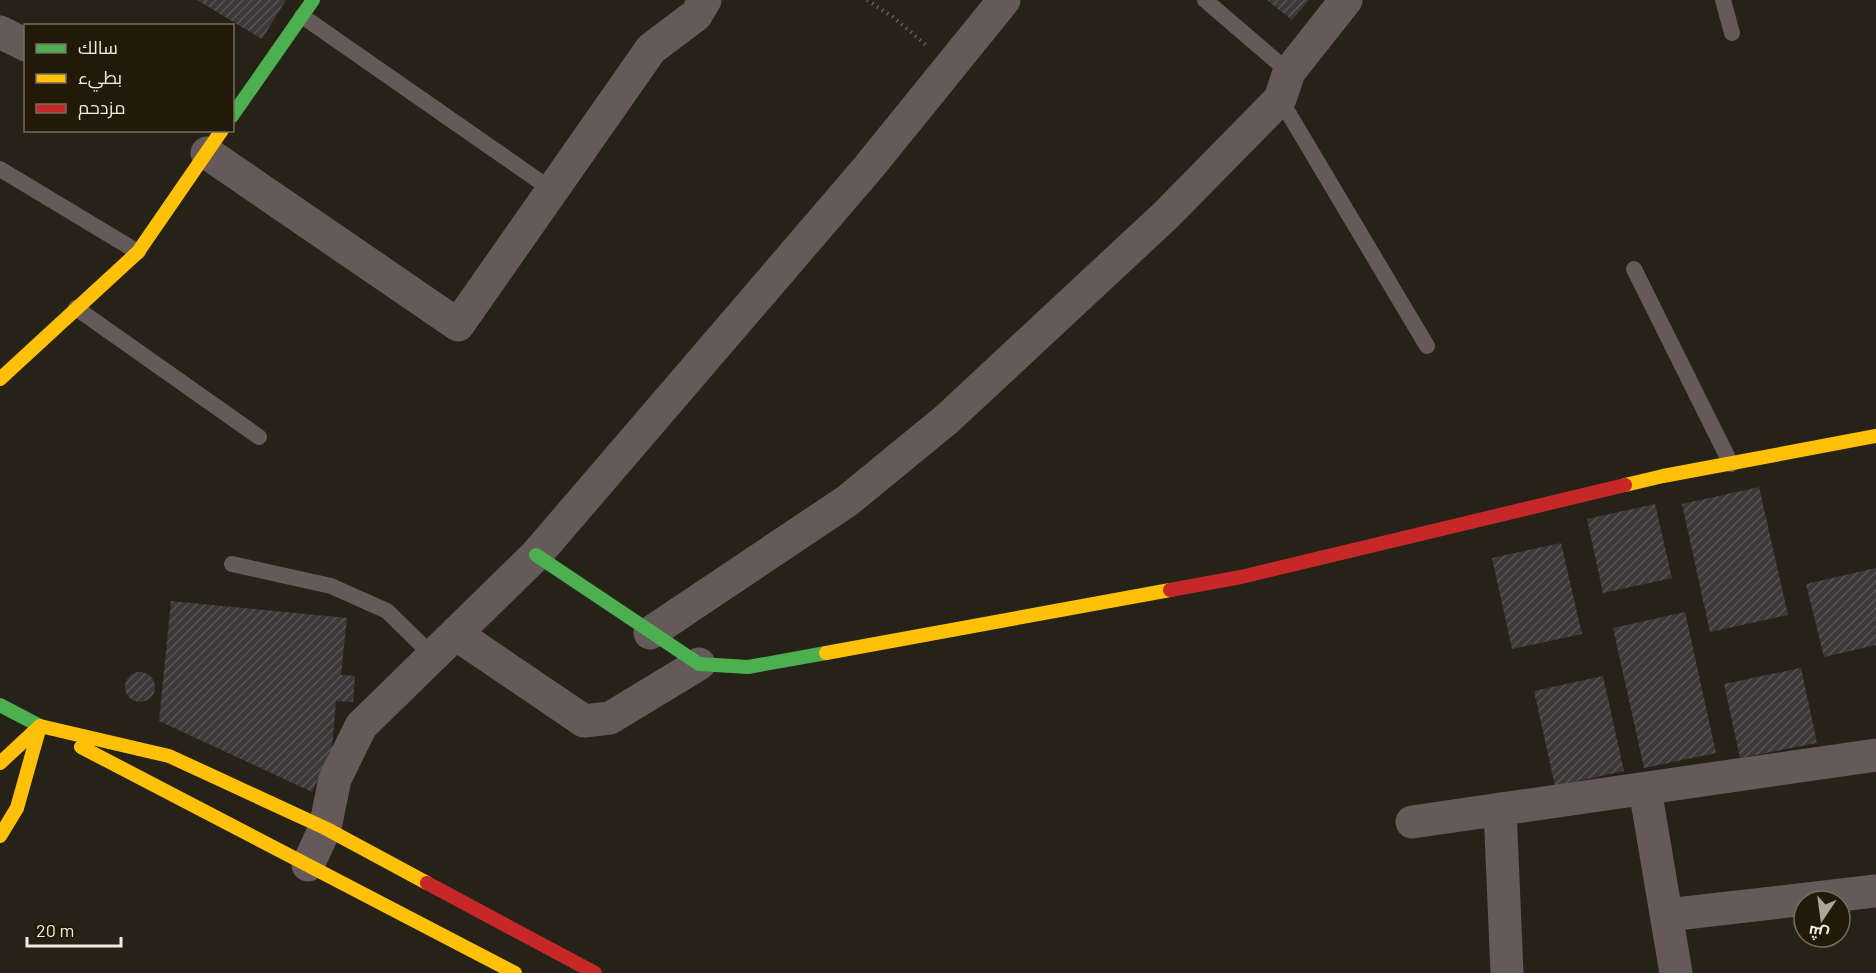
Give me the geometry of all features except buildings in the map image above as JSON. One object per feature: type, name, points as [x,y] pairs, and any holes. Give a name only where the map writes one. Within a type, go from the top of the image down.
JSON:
[{"type":"main road","points":[[234,107],[313,0]]},
{"type":"main road","points":[[0,379],[138,252],[214,134]]},
{"type":"main road","points":[[536,555],[699,664],[748,667],[1241,577],[1663,476],[1876,436]]},
{"type":"main road","points":[[0,705],[515,973]]},
{"type":"main road","points":[[40,726],[169,756],[325,828],[595,973]]},
{"type":"main road","points":[[0,763],[40,726]]},
{"type":"main road","points":[[0,836],[17,808],[40,726]]},
{"type":"street","points":[[214,134],[459,325],[651,49],[696,15],[705,0]]},
{"type":"street","points":[[308,865],[325,828],[335,779],[361,726],[536,555],[868,168],[1004,0]]},
{"type":"street","points":[[650,633],[847,501],[947,419],[1166,215],[1285,86],[1346,0]]},
{"type":"street","points":[[0,32],[24,44]]},
{"type":"street","points":[[456,634],[585,721],[610,718],[699,664]]},
{"type":"street","points":[[1412,822],[1876,755]]},
{"type":"street","points":[[1645,789],[1676,973]]},
{"type":"street","points":[[1500,809],[1507,973]]},
{"type":"street","points":[[1667,915],[1876,891]]},
{"type":"lane","points":[[1205,0],[1285,86],[1427,346]]},
{"type":"lane","points":[[1723,0],[1732,33]]},
{"type":"lane","points":[[302,16],[552,190]]},
{"type":"lane","points":[[0,169],[138,252]]},
{"type":"lane","points":[[1634,269],[1731,464]]},
{"type":"lane","points":[[76,308],[259,437]]},
{"type":"lane","points":[[232,564],[332,586],[387,611],[433,657]]},
{"type":"path","points":[[867,0],[893,17],[950,67]]},
{"type":"traffic: fast","points":[[234,113],[313,0]]},
{"type":"traffic: fast","points":[[536,555],[699,664],[748,667],[826,653]]},
{"type":"traffic: fast","points":[[0,705],[40,726]]},
{"type":"traffic: slow","points":[[0,379],[138,252],[221,132]]},
{"type":"traffic: slow","points":[[1625,485],[1876,436]]},
{"type":"traffic: slow","points":[[826,653],[1170,590]]},
{"type":"traffic: slow","points":[[40,726],[169,756],[325,828],[427,883]]},
{"type":"traffic: slow","points":[[0,763],[40,726]]},
{"type":"traffic: slow","points":[[0,836],[17,808],[40,726]]},
{"type":"traffic: slow","points":[[81,747],[515,973]]},
{"type":"traffic: jam","points":[[1170,590],[1241,577],[1625,485]]},
{"type":"traffic: jam","points":[[427,883],[595,973]]}]
